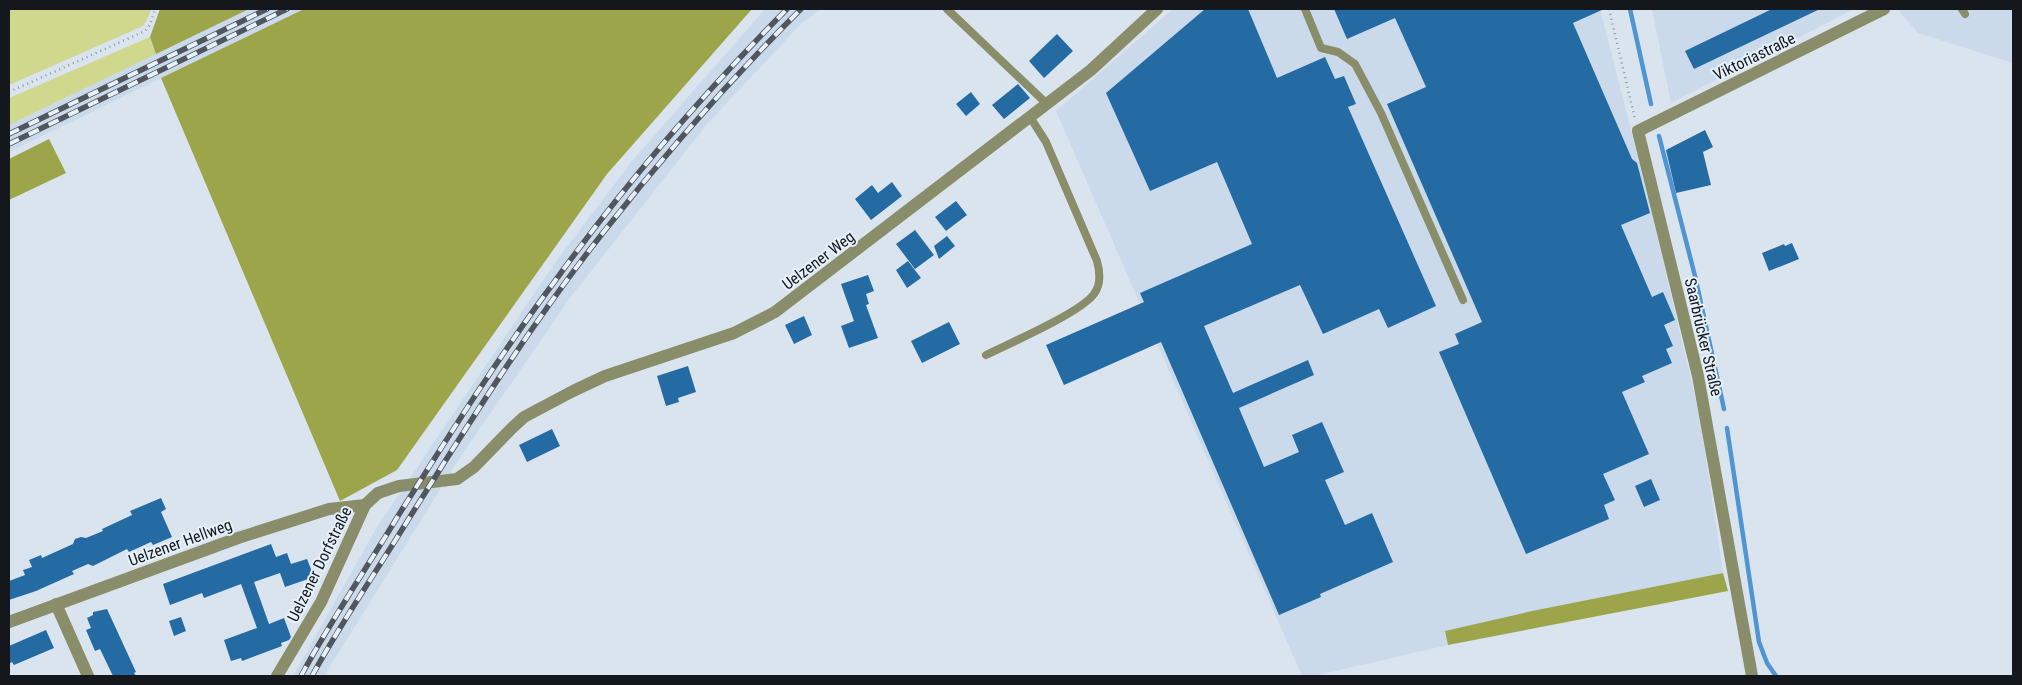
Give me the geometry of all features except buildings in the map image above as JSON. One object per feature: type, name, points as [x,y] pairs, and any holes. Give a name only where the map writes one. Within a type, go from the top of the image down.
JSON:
[{"type":"street","name":"Uelzener Weg","points":[[464,475],[524,417],[573,391],[605,376],[734,333],[774,312],[1091,70],[1156,9]]},
{"type":"street","name":"Viktoriastraße","points":[[1638,132],[1884,9]]},
{"type":"street","name":"Saarbrücker Straße","points":[[1638,132],[1698,376],[1752,676]]},
{"type":"street","name":"Uelzener Dorfstraße","points":[[278,676],[321,602],[365,505],[378,493],[388,489],[420,482],[447,481],[464,475]]},
{"type":"street","name":"Uelzener Hellweg","points":[[9,622],[238,538],[329,509],[365,505]]},
{"type":"street","points":[[56,604],[88,676]]},
{"type":"lane","points":[[947,9],[1047,104]]},
{"type":"lane","points":[[1305,9],[1321,48],[1338,52],[1355,64],[1360,72],[1381,112],[1463,300]]},
{"type":"lane","points":[[986,355],[1072,311],[1087,301],[1098,287],[1100,271],[1097,261],[1046,142],[1030,117]]},
{"type":"path","points":[[9,92],[145,31],[156,9]]},
{"type":"path","points":[[1609,9],[1638,132]]},
{"type":"shaded area","points":[[249,9],[304,9],[9,152],[9,125]]},
{"type":"shaded area","points":[[765,9],[820,9],[800,25],[707,124],[570,298],[459,459],[324,676],[293,676],[377,527],[554,264],[632,161]]},
{"type":"shaded area","points":[[1173,9],[1600,9],[1640,165],[1700,417],[1723,573],[1532,611],[1445,631],[1448,645],[1314,676],[1302,676],[1056,111]]},
{"type":"shaded area","points":[[1652,9],[1854,9],[1671,103]]},
{"type":"shaded area","points":[[1904,9],[2013,9],[2013,63],[1918,33],[1899,11]]},
{"type":"green space","points":[[9,9],[151,9],[143,26],[9,85]]},
{"type":"green space","points":[[160,9],[249,9],[156,54],[150,37]]},
{"type":"green space","points":[[304,9],[752,9],[607,174],[397,470],[340,501],[161,78]]},
{"type":"green space","points":[[150,37],[156,54],[9,125],[9,98]]},
{"type":"green space","points":[[49,139],[66,173],[9,200],[9,159]]},
{"type":"green space","points":[[1723,573],[1728,591],[1448,645],[1445,631],[1532,611]]},
{"type":"waterway","points":[[1630,9],[1651,104]]},
{"type":"waterway","points":[[1659,136],[1695,276],[1724,409]]},
{"type":"waterway","points":[[1727,428],[1759,642],[1767,663],[1776,676]]},
{"type":"railway","points":[[9,134],[267,9]]},
{"type":"railway","points":[[9,144],[287,9]]},
{"type":"railway","points":[[301,676],[398,516],[494,367],[534,309],[609,210],[666,140],[787,9]]},
{"type":"railway","points":[[312,676],[477,411],[550,303],[625,205],[673,147],[801,9]]}]
